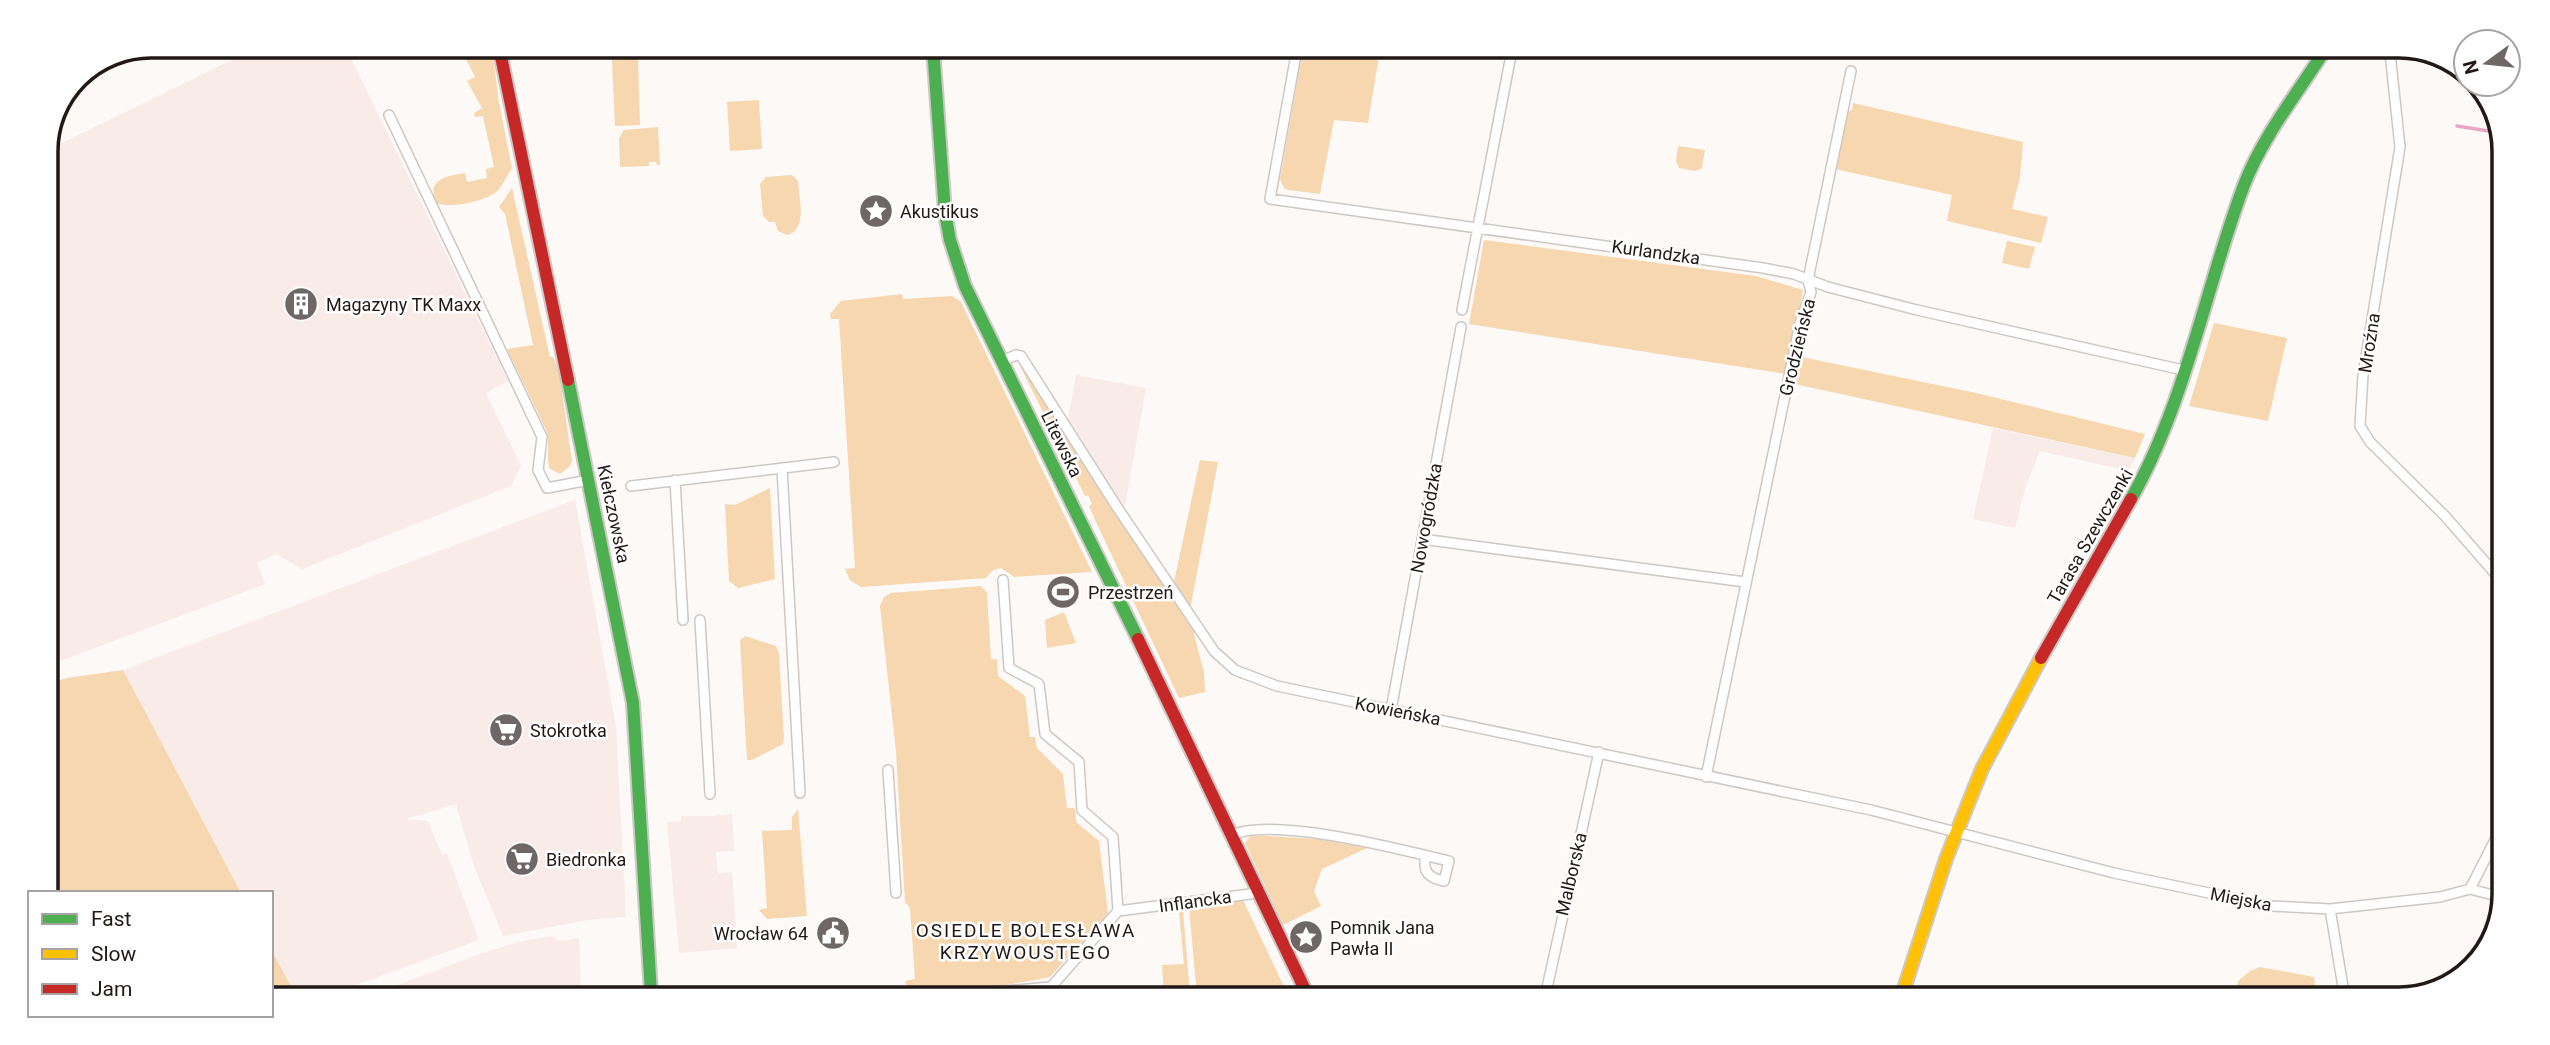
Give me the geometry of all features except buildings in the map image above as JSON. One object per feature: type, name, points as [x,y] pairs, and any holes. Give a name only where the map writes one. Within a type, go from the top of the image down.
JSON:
[{"type":"street","name":"Kiełczowska","points":[[501,58],[589,480],[636,727],[651,987]]},
{"type":"street","name":"Litewska","points":[[934,58],[942,187],[950,240],[965,286],[1133,628],[1304,987]]},
{"type":"street","name":"Kurlandzka","points":[[1296,58],[1270,199],[1794,274],[1828,287],[1917,310],[2183,370]]},
{"type":"street","points":[[1462,310],[1510,58]]},
{"type":"street","name":"Tarasa Szewczenki","points":[[1905,987],[1956,832],[1982,769],[2144,476],[2170,412],[2250,172],[2320,58]]},
{"type":"street","name":"Mroźna","points":[[2391,58],[2400,147],[2363,375],[2360,426],[2370,442],[2444,515],[2492,570]]},
{"type":"street","name":"Grodzieńska","points":[[1706,776],[1800,323],[1811,292],[1808,280],[1850,71]]},
{"type":"street","points":[[389,115],[542,437],[538,470],[547,488],[589,480]]},
{"type":"street","name":"Nowogródzka","points":[[1391,710],[1461,327]]},
{"type":"street","name":"Kowieńska","points":[[1002,361],[1016,355],[1021,356],[1117,507],[1214,650],[1231,668],[1277,686],[1871,810],[1956,832]]},
{"type":"street","points":[[631,486],[834,462]]},
{"type":"street","points":[[782,468],[800,793]]},
{"type":"street","points":[[675,480],[683,621]]},
{"type":"street","points":[[1422,539],[1745,582]]},
{"type":"street","points":[[1003,580],[1009,668],[1039,684],[1045,734],[1079,762],[1082,810],[1113,837],[1118,911],[1051,987]]},
{"type":"street","points":[[700,620],[710,794]]},
{"type":"street","name":"Malborska","points":[[1547,987],[1599,752]]},
{"type":"street","points":[[888,771],[896,893]]},
{"type":"street","points":[[1230,836],[1244,829],[1318,833],[1426,856]]},
{"type":"street","name":"Miejska","points":[[1956,832],[2114,873],[2271,906],[2330,909],[2440,897],[2470,889]]},
{"type":"street","points":[[2492,846],[2470,889],[2492,895]]},
{"type":"street","name":"Inflancka","points":[[1118,911],[1250,894],[1257,890]]},
{"type":"street","points":[[2330,909],[2344,987]]},
{"type":"shaded area","points":[[236,58],[351,58],[508,381],[486,393],[521,466],[511,486],[302,569],[276,554],[257,563],[265,584],[60,661],[59,145]]},
{"type":"shaded area","points":[[466,58],[493,58],[512,168],[501,187],[491,195],[467,203],[443,205],[437,203],[434,195],[436,184],[440,180],[465,173],[467,182],[487,178],[486,169],[494,167],[483,116],[475,117],[474,113],[482,108],[467,81],[475,77]]},
{"type":"shaded area","points":[[638,58],[640,125],[615,126],[612,60]]},
{"type":"shaded area","points":[[1301,58],[1379,58],[1368,123],[1334,120],[1320,194],[1288,190],[1280,179]]},
{"type":"shaded area","points":[[759,100],[762,149],[730,151],[727,102]]},
{"type":"shaded area","points":[[1853,103],[2023,142],[2020,177],[2012,209],[2048,217],[2041,243],[1947,221],[1952,195],[1835,169],[1847,112],[1852,110]]},
{"type":"shaded area","points":[[658,127],[660,165],[649,162],[649,166],[620,167],[619,138],[624,130]]},
{"type":"shaded area","points":[[1678,146],[1705,150],[1702,168],[1696,171],[1679,168],[1676,161]]},
{"type":"shaded area","points":[[792,175],[798,181],[801,212],[798,227],[787,235],[778,231],[775,222],[769,222],[763,216],[760,184],[766,177]]},
{"type":"shaded area","points":[[512,188],[550,357],[553,357],[559,372],[572,461],[560,474],[550,469],[546,430],[507,349],[533,345],[505,214],[499,207]]},
{"type":"shaded area","points":[[1484,240],[1756,276],[1803,290],[1786,374],[1469,324]]},
{"type":"shaded area","points":[[2007,241],[2035,247],[2029,269],[2002,263]]},
{"type":"shaded area","points":[[902,294],[903,299],[952,296],[961,302],[1092,572],[1014,577],[1001,568],[993,570],[986,578],[861,587],[850,580],[845,569],[855,568],[839,319],[831,319],[830,314],[841,301]]},
{"type":"shaded area","points":[[2214,323],[2287,338],[2268,421],[2189,406]]},
{"type":"shaded area","points":[[1797,356],[1976,393],[2145,434],[2135,458],[1790,383]]},
{"type":"shaded area","points":[[1020,366],[1028,371],[1091,474],[1195,632],[1204,672],[1205,692],[1179,698],[1097,524],[1089,506],[1092,504],[1088,495],[1085,496]]},
{"type":"shaded area","points":[[1076,375],[1146,388],[1124,512],[1067,424]]},
{"type":"shaded area","points":[[1993,428],[2135,458],[2129,471],[2040,451],[2026,485],[2015,528],[1973,519]]},
{"type":"shaded area","points":[[1200,460],[1218,462],[1190,610],[1174,582]]},
{"type":"shaded area","points":[[770,488],[775,579],[738,588],[729,581],[725,504],[735,505]]},
{"type":"shaded area","points":[[575,500],[616,727],[626,917],[588,920],[503,936],[474,866],[456,804],[406,819],[428,821],[442,855],[447,853],[479,940],[351,987],[291,987],[273,953],[273,891],[240,891],[123,670]]},
{"type":"shaded area","points":[[981,586],[987,593],[991,659],[997,659],[998,676],[1025,696],[1030,737],[1035,737],[1037,748],[1063,774],[1067,808],[1075,808],[1076,822],[1099,841],[1108,913],[1050,977],[995,987],[907,987],[905,981],[915,979],[910,908],[905,902],[896,752],[880,606],[884,597],[891,593]]},
{"type":"shaded area","points":[[1064,612],[1076,643],[1047,648],[1045,620]]},
{"type":"shaded area","points":[[745,636],[776,646],[779,653],[784,738],[783,744],[752,760],[747,760],[740,640]]},
{"type":"shaded area","points":[[123,670],[240,891],[58,891],[58,681]]},
{"type":"shaded area","points":[[798,809],[807,916],[767,919],[759,910],[767,908],[762,831],[792,830],[792,817]]},
{"type":"shaded area","points":[[732,814],[734,851],[716,854],[718,874],[732,872],[737,948],[679,953],[667,822],[681,821],[681,816]]},
{"type":"shaded area","points":[[1251,835],[1316,839],[1367,848],[1322,869],[1314,891],[1321,906],[1283,925],[1245,843]]},
{"type":"shaded area","points":[[1243,900],[1284,987],[1196,987],[1189,907]]},
{"type":"shaded area","points":[[1183,910],[1189,987],[1163,987],[1162,965],[1184,964],[1179,913]]},
{"type":"shaded area","points":[[552,936],[559,941],[579,938],[581,987],[392,987],[483,953],[518,942]]},
{"type":"shaded area","points":[[273,953],[291,987],[273,987]]},
{"type":"shaded area","points":[[2260,967],[2314,977],[2315,987],[2237,987],[2238,981]]},
{"type":"waterway","points":[[2457,126],[2490,131]]},
{"type":"traffic: fast","points":[[934,58],[945,213],[950,240],[965,286],[1138,639]]},
{"type":"traffic: fast","points":[[2131,499],[2150,462],[2181,384],[2230,224],[2251,168],[2320,58]]},
{"type":"traffic: fast","points":[[568,380],[633,703],[651,987]]},
{"type":"traffic: slow","points":[[1905,987],[1946,859],[1982,769],[2041,658]]},
{"type":"traffic: jam","points":[[501,58],[568,380]]},
{"type":"traffic: jam","points":[[2041,658],[2131,499]]},
{"type":"traffic: jam","points":[[1138,639],[1304,987]]},
{"type":"place","name":"Akustikus","points":[[876,211]]},
{"type":"place","name":"Magazyny TK Maxx","points":[[301,304]]},
{"type":"place","name":"Przestrzeń","points":[[1063,592]]},
{"type":"place","name":"Stokrotka","points":[[506,730]]},
{"type":"place","name":"Biedronka","points":[[522,859]]},
{"type":"place","name":"Wrocław 64","points":[[833,933]]},
{"type":"place","name":"Pomnik Jana Pawła II","points":[[1306,937]]},
{"type":"district","name":"OSIEDLE BOLESŁAWA KRZYWOUSTEGO","points":[[1026,941]]}]
